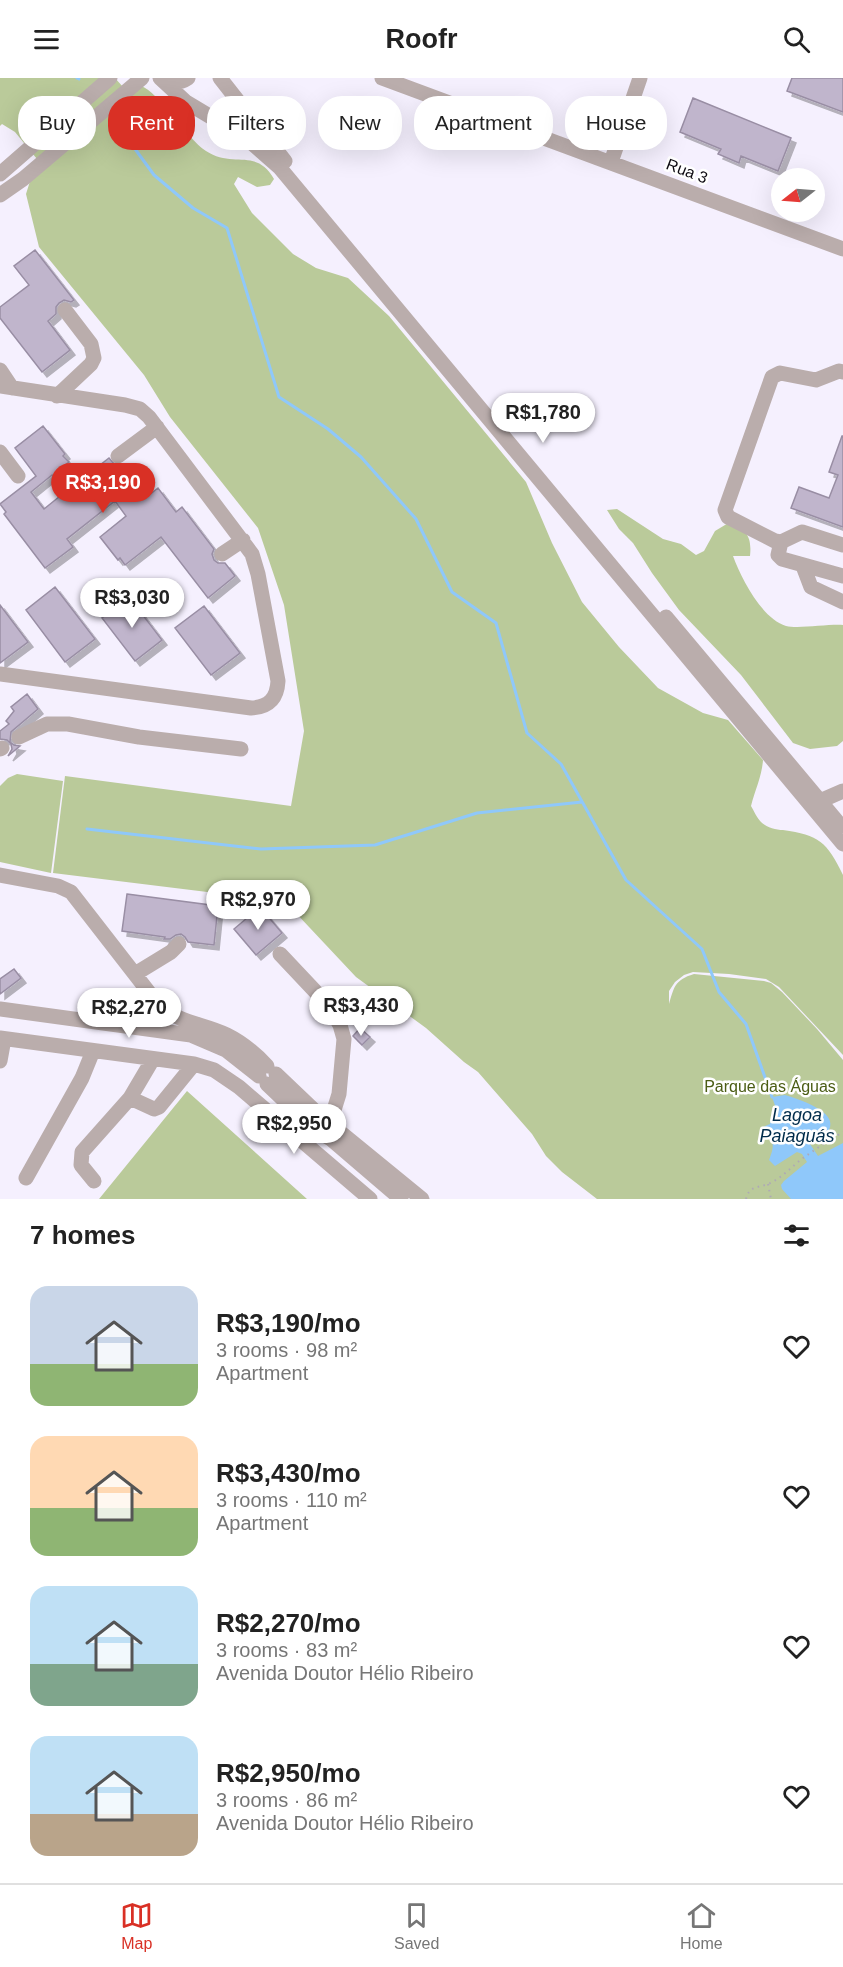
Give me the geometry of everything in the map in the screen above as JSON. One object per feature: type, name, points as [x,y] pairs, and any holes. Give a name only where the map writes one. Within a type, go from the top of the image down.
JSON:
[{"type":"street","points":[[0,174],[110,78]]},
{"type":"street","points":[[0,195],[23,179],[142,78]]},
{"type":"street","points":[[129,89],[165,82],[182,82],[188,78]]},
{"type":"street","points":[[220,78],[301,182],[816,804],[843,844]]},
{"type":"street","name":"Rua 3","points":[[382,78],[843,249]]},
{"type":"street","points":[[611,162],[640,78]]},
{"type":"street","points":[[165,82],[186,102],[246,138],[267,154],[280,168],[816,804],[843,828]]},
{"type":"street","points":[[57,396],[94,358],[91,344],[65,309]]},
{"type":"street","points":[[0,369],[6,387],[140,409],[149,417],[252,554],[256,564],[278,681],[276,696],[266,705],[252,708],[0,674]]},
{"type":"street","points":[[843,372],[839,371],[811,380],[780,373],[772,377],[725,510],[728,517],[775,541],[781,542],[802,532],[843,545]]},
{"type":"street","points":[[118,456],[157,427]]},
{"type":"street","points":[[0,452],[18,476]]},
{"type":"street","points":[[222,554],[243,540]]},
{"type":"street","points":[[781,542],[778,555],[780,557],[803,566],[843,576]]},
{"type":"street","points":[[803,566],[811,587],[843,602]]},
{"type":"street","points":[[19,737],[47,724],[68,724],[139,737],[241,750]]},
{"type":"street","points":[[816,804],[843,790]]},
{"type":"street","points":[[0,875],[58,886],[71,892],[158,1004],[174,1017],[225,1034],[254,1052],[267,1075],[298,1116],[307,1145]]},
{"type":"street","points":[[140,980],[179,944]]},
{"type":"street","points":[[280,954],[328,1006],[343,1030],[339,1094],[345,1143],[343,1157],[334,1162],[327,1161]]},
{"type":"street","points":[[134,1026],[147,1021],[153,1011],[152,1003],[140,980]]},
{"type":"street","points":[[0,1010],[182,1033],[209,1041],[267,1075],[318,1114],[401,1199]]},
{"type":"street","points":[[0,1061],[2,1039],[194,1064],[214,1070],[275,1108],[298,1116],[321,1132],[345,1143],[422,1199]]},
{"type":"street","points":[[26,1178],[82,1078],[93,1051]]},
{"type":"street","points":[[94,1180],[81,1165],[82,1152],[130,1098],[153,1059]]},
{"type":"street","points":[[130,1098],[154,1109],[159,1107],[194,1064]]},
{"type":"street","points":[[239,1087],[370,1199]]},
{"type":"street","points":[[298,1116],[332,1112],[339,1094]]},
{"type":"path","points":[[746,1199],[753,1188],[768,1184],[843,1132]]},
{"type":"path","points":[[768,1184],[771,1199]]},
{"type":"green space","name":"Parque das Águas","points":[[0,78],[115,78],[123,87],[141,86],[156,96],[108,96],[108,150],[195,150],[195,142],[216,156],[252,161],[267,169],[274,179],[270,185],[257,187],[238,177],[234,184],[252,213],[293,254],[316,268],[348,278],[389,316],[526,482],[552,543],[582,602],[619,647],[658,688],[703,713],[728,720],[763,760],[751,806],[758,819],[771,828],[805,834],[814,838],[832,855],[843,875],[843,1055],[779,987],[766,979],[693,972],[675,982],[669,991],[669,1004],[679,982],[694,974],[764,981],[771,983],[782,992],[817,1029],[843,1060],[843,1199],[597,1199],[562,1172],[546,1156],[532,1134],[478,1072],[426,1028],[356,977],[294,911],[282,906],[274,910],[265,899],[53,873],[65,776],[291,806],[304,731],[284,605],[258,528],[170,417],[144,375],[39,247],[26,194],[37,159],[30,150],[96,150],[96,96],[18,96],[18,136],[2,124],[0,126]]},
{"type":"green space","points":[[617,509],[663,539],[681,544],[696,555],[704,551],[715,531],[730,522],[736,525],[749,539],[750,556],[733,556],[747,586],[769,615],[777,622],[791,627],[843,625],[843,741],[837,746],[810,749],[793,743],[741,675],[679,610],[633,543],[619,529],[607,510]]},
{"type":"green space","points":[[17,774],[63,781],[51,873],[0,862],[0,786],[8,778]]},
{"type":"green space","points":[[187,1091],[307,1199],[99,1199]]},
{"type":"water","name":"Lagoa Paiaguás","points":[[785,1095],[815,1107],[828,1117],[829,1130],[810,1144],[818,1156],[843,1143],[843,1199],[791,1199],[782,1189],[781,1185],[784,1181],[807,1162],[802,1154],[797,1152],[775,1166],[769,1160],[773,1144],[763,1127],[770,1124],[771,1118],[775,1119],[778,1114],[772,1097]]},
{"type":"building","points":[[792,78],[843,78],[843,112],[787,91]]},
{"type":"building","points":[[693,98],[791,138],[779,168],[771,168],[741,156],[739,163],[718,154],[721,149],[680,132]]},
{"type":"building","points":[[35,250],[74,300],[71,302],[64,300],[59,303],[56,307],[56,314],[48,321],[70,350],[42,372],[0,318],[0,307],[29,285],[14,266]]},
{"type":"building","points":[[43,426],[69,462],[60,469],[73,486],[109,458],[115,465],[124,464],[148,496],[158,488],[176,512],[182,507],[214,549],[212,554],[214,560],[218,563],[225,563],[235,576],[208,598],[161,537],[125,565],[120,558],[118,560],[100,537],[126,516],[115,501],[67,539],[73,547],[45,568],[4,514],[6,512],[0,504],[36,476],[15,448]],"holes":[[[52,475],[65,492],[44,509],[31,492]]]},
{"type":"building","points":[[842,436],[843,527],[791,508],[799,487],[829,498],[838,475],[829,472]]},
{"type":"building","points":[[55,587],[95,639],[65,662],[26,610]]},
{"type":"building","points":[[129,597],[162,640],[135,661],[102,618]]},
{"type":"building","points":[[0,605],[28,642],[0,663]]},
{"type":"building","points":[[204,606],[240,653],[211,675],[175,628]]},
{"type":"building","points":[[27,694],[38,709],[11,732],[10,742],[20,746],[8,756],[12,749],[11,744],[7,740],[0,739],[0,731],[9,724],[6,721],[14,711],[11,707]]},
{"type":"building","points":[[127,894],[218,906],[214,945],[188,942],[181,934],[164,939],[165,937],[122,931]]},
{"type":"building","points":[[260,907],[282,933],[256,955],[234,929]]},
{"type":"building","points":[[14,969],[21,978],[0,994],[0,979]]},
{"type":"building","points":[[360,1028],[370,1037],[362,1045],[353,1036]]},
{"type":"waterway","points":[[136,150],[154,175],[193,208],[227,228],[279,397],[328,429],[361,457],[416,519],[452,592],[496,623],[527,733],[561,764],[626,880],[702,949],[719,992],[746,1024],[772,1097]]},
{"type":"waterway","points":[[87,829],[261,849],[375,845],[477,813],[582,802]]}]
